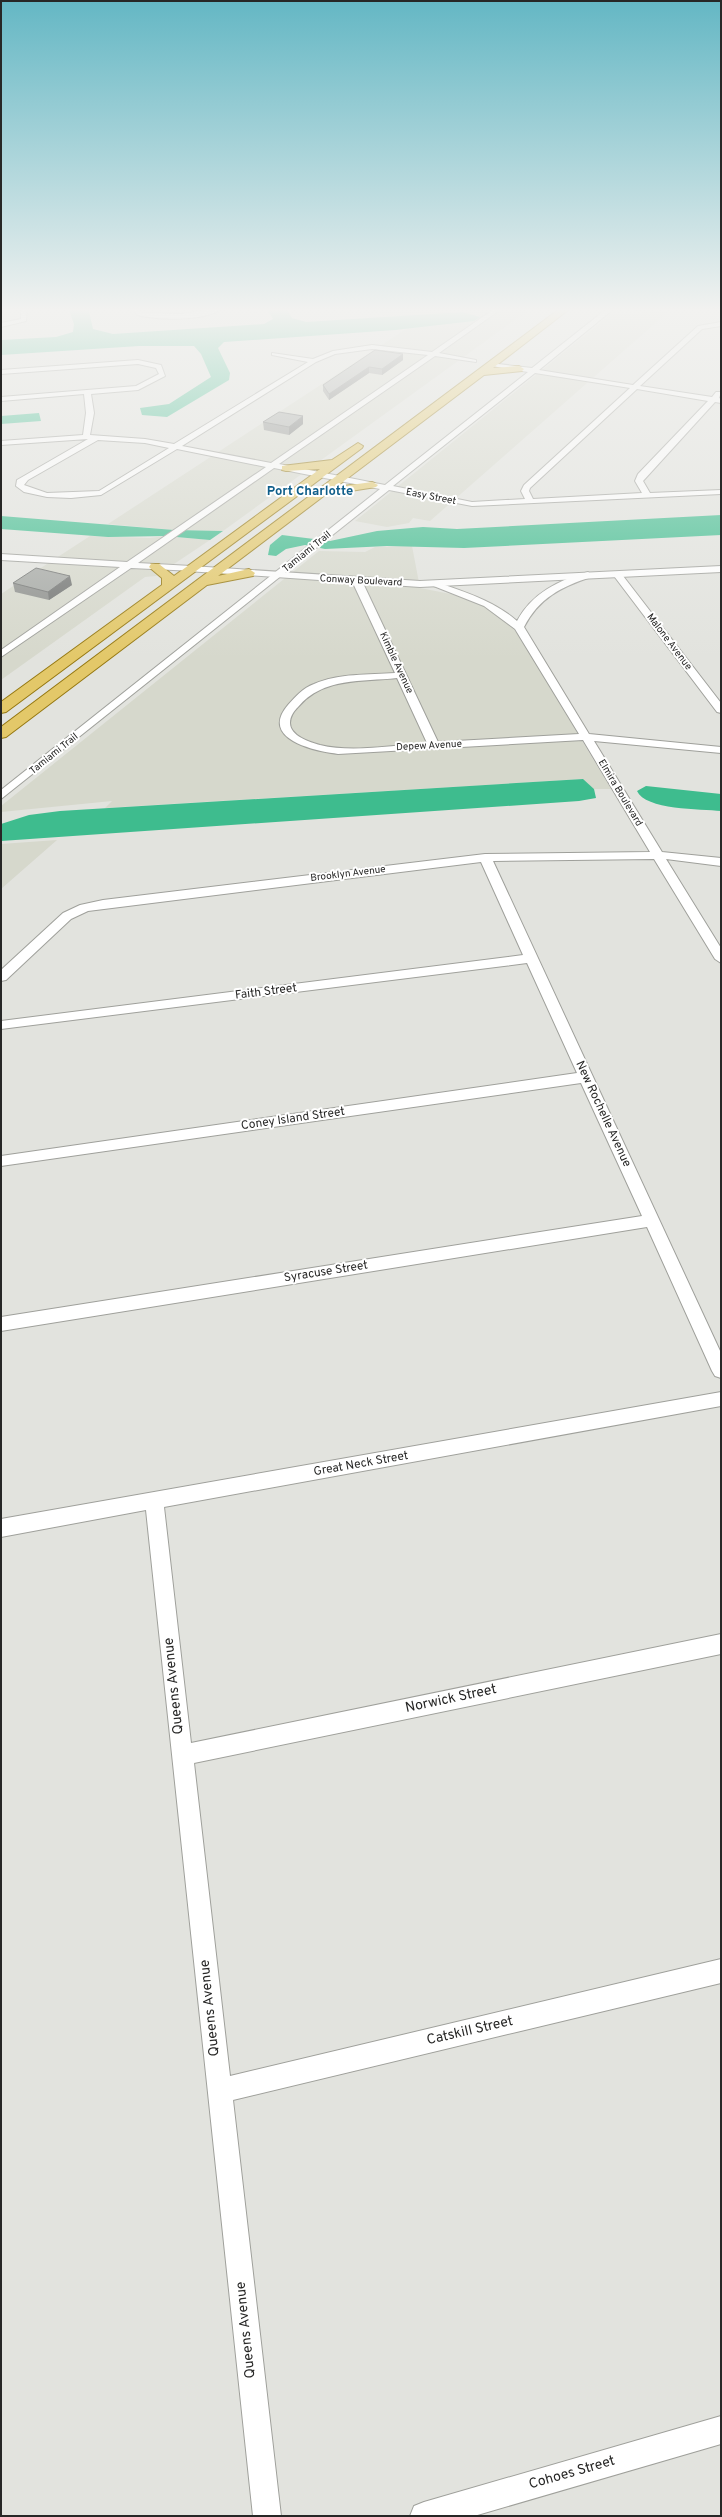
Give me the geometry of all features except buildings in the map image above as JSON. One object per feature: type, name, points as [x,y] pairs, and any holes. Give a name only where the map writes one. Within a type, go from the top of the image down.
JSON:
[{"type":"main road","points":[[1,734],[412,424]]},
{"type":"main road","points":[[1,709],[368,439]]},
{"type":"main road","points":[[286,468],[319,466],[337,462]]},
{"type":"main road","points":[[358,465],[360,475],[372,485]]},
{"type":"main road","points":[[286,468],[298,477],[300,489]]},
{"type":"main road","points":[[321,493],[339,488],[372,485]]},
{"type":"main road","points":[[243,551],[244,565],[254,574]]},
{"type":"main road","points":[[155,567],[168,577],[168,586]]},
{"type":"main road","points":[[198,585],[222,578],[254,574]]},
{"type":"street","points":[[86,437],[88,424]]},
{"type":"street","points":[[97,438],[20,482],[20,486],[30,492],[70,495],[92,495],[108,490],[213,424]]},
{"type":"street","points":[[1,654],[332,424]]},
{"type":"street","name":"Tamiami Trail","points":[[1,796],[467,424]]},
{"type":"street","points":[[531,502],[525,491],[527,487],[594,424]]},
{"type":"street","points":[[648,496],[639,481],[641,476],[690,424]]},
{"type":"street","name":"Easy Street","points":[[1,443],[86,437],[145,442],[466,503],[531,502],[721,492]]},
{"type":"street","name":"Conway Boulevard","points":[[1,557],[357,581],[431,583],[721,569]]},
{"type":"street","name":"Malone Avenue","points":[[617,574],[721,710]]},
{"type":"street","points":[[519,627],[528,608],[538,598],[561,585],[588,575]]},
{"type":"street","name":"Kimble Avenue","points":[[357,581],[434,746]]},
{"type":"street","name":"Elmira Boulevard","points":[[431,583],[486,602],[503,611],[519,627],[721,959]]},
{"type":"street","name":"Depew Avenue","points":[[401,675],[332,682],[311,689],[285,714],[284,723],[287,731],[306,745],[338,751],[586,737],[721,750]]},
{"type":"street","name":"Brooklyn Avenue","points":[[1,977],[67,916],[84,908],[103,904],[485,858],[658,855],[721,862]]},
{"type":"street","name":"New Rochelle Avenue","points":[[485,858],[721,1371]]},
{"type":"street","name":"Faith Street","points":[[1,1025],[21,1024],[531,958]]},
{"type":"street","name":"Coney Island Street","points":[[1,1161],[586,1077]]},
{"type":"street","name":"Syracuse Street","points":[[1,1324],[652,1220]]},
{"type":"street","name":"Great Neck Street","points":[[1,1528],[721,1399]]},
{"type":"street","name":"Queens Avenue","points":[[154,1501],[267,2516]]},
{"type":"street","name":"Norwick Street","points":[[182,1755],[721,1644]]},
{"type":"street","name":"Catskill Street","points":[[220,2091],[721,1971]]},
{"type":"street","name":"Cohoes Street","points":[[424,2516],[721,2430]]},
{"type":"shaded area","points":[[260,424],[370,424],[223,531],[174,530],[108,524]]},
{"type":"shaded area","points":[[475,424],[540,424],[430,521],[413,518],[409,523],[387,527],[355,521]]},
{"type":"shaded area","points":[[721,515],[721,535],[464,548],[387,546],[325,549],[305,545],[286,549],[276,556],[268,555],[270,545],[282,535],[330,541],[377,531],[423,527],[457,529]]},
{"type":"shaded area","points":[[1,516],[174,530],[223,531],[210,540],[165,536],[108,537],[1,529]]},
{"type":"shaded area","points":[[90,536],[150,538],[165,536],[210,540],[156,576],[145,577],[1,680],[1,594]]},
{"type":"shaded area","points":[[412,546],[420,588],[461,596],[488,607],[507,621],[519,636],[611,789],[594,789],[582,779],[105,808],[112,801],[1,812],[1,806],[319,551],[365,552],[375,547]]},
{"type":"shaded area","points":[[583,779],[594,789],[596,798],[579,801],[1,841],[1,824],[29,815],[60,811]]},
{"type":"shaded area","points":[[646,786],[721,794],[721,811],[688,809],[651,802],[642,797],[637,791]]},
{"type":"shaded area","points":[[57,840],[1,889],[1,844]]},
{"type":"district","name":"Port Charlotte","points":[[310,492]]}]
